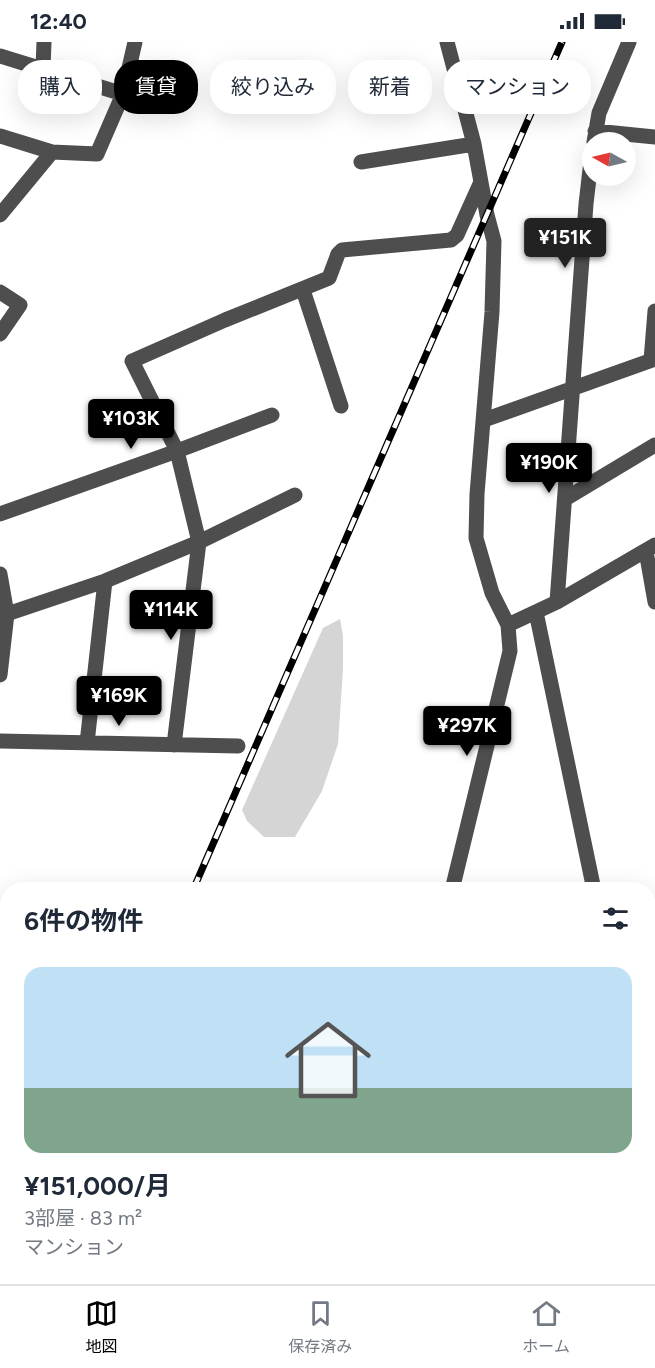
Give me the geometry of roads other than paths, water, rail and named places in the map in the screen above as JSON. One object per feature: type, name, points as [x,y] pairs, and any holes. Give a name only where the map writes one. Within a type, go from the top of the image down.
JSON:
[{"type":"street","points":[[43,60],[44,42]]},
{"type":"street","points":[[131,60],[135,42]]},
{"type":"street","points":[[447,42],[474,144],[480,184],[494,241],[492,312],[477,494],[476,538],[492,593],[508,626],[510,651],[454,882]]},
{"type":"street","points":[[595,132],[599,114],[629,42]]},
{"type":"street","points":[[0,56],[18,61]]},
{"type":"street","points":[[0,136],[52,153],[97,154],[114,114]]},
{"type":"street","points":[[636,137],[655,137]]},
{"type":"street","points":[[360,162],[474,144]]},
{"type":"street","points":[[0,215],[52,153]]},
{"type":"street","points":[[174,745],[199,542],[177,451],[132,361],[329,278],[338,254],[342,250],[451,240],[457,235],[480,184]]},
{"type":"street","points":[[557,602],[588,186]]},
{"type":"street","points":[[303,290],[341,406]]},
{"type":"street","points":[[0,292],[20,306],[0,334]]},
{"type":"street","points":[[484,420],[653,359],[655,311]]},
{"type":"street","points":[[0,514],[272,415]]},
{"type":"street","points":[[565,500],[655,445]]},
{"type":"street","points":[[7,614],[105,581],[199,542],[295,495]]},
{"type":"street","points":[[508,626],[557,602],[650,548],[655,602]]},
{"type":"street","points":[[0,574],[7,614],[0,675]]},
{"type":"street","points":[[87,743],[105,581]]},
{"type":"street","points":[[536,612],[592,882]]},
{"type":"street","points":[[0,741],[237,746]]},
{"type":"railway","points":[[196,882],[562,42]]}]
